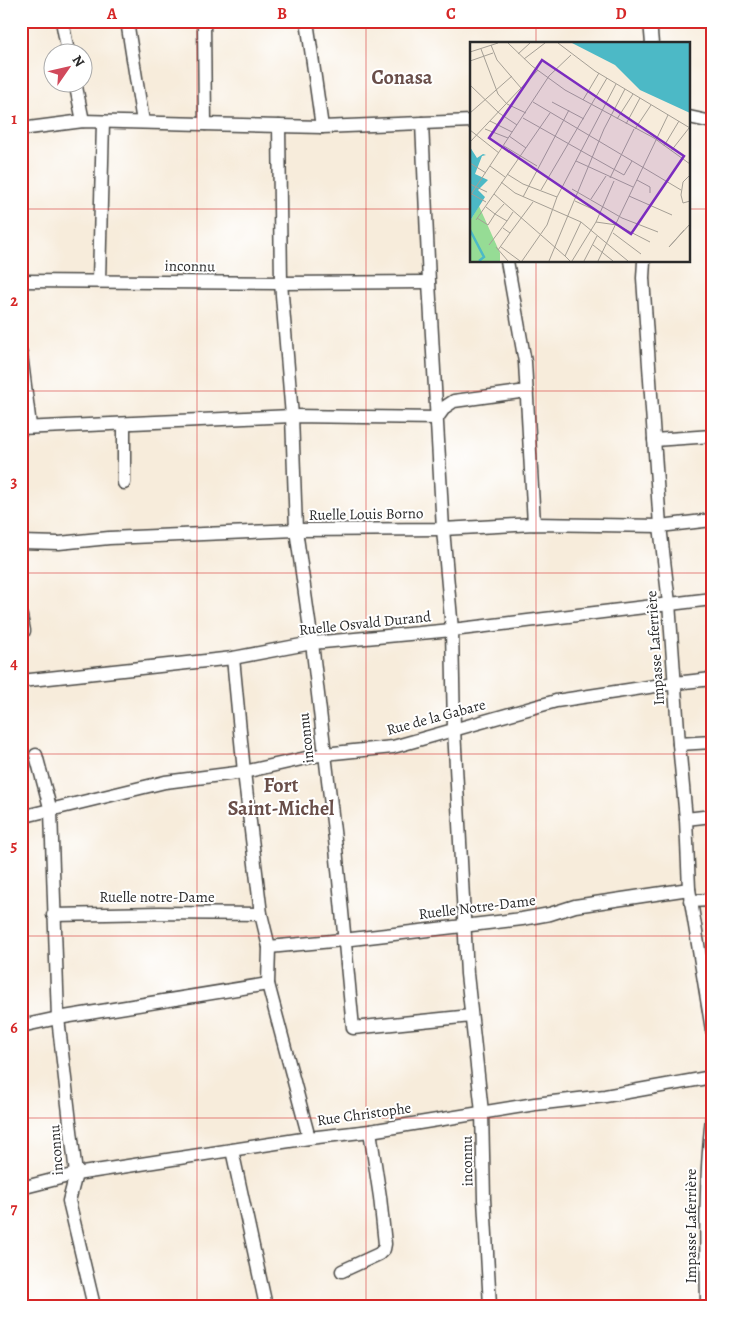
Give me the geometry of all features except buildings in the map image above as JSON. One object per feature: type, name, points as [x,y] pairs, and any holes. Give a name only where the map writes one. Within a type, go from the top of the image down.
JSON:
[{"type":"street","points":[[62,21],[66,42]]},
{"type":"street","points":[[127,21],[143,122]]},
{"type":"street","points":[[204,21],[204,124]]},
{"type":"street","points":[[307,21],[322,127]]},
{"type":"street","points":[[650,21],[652,42]]},
{"type":"street","points":[[77,92],[83,121]]},
{"type":"street","points":[[690,117],[712,122]]},
{"type":"street","points":[[21,129],[83,121],[322,127],[470,121]]},
{"type":"street","points":[[99,281],[103,122]]},
{"type":"street","name":"inconnu","points":[[422,122],[443,529],[452,630],[454,730],[465,926],[471,1016],[482,1112],[484,1199],[490,1306]]},
{"type":"street","name":"inconnu","points":[[279,126],[281,283],[292,416],[296,530],[312,643],[336,848],[343,940],[353,1028],[471,1016]]},
{"type":"street","points":[[507,262],[525,362],[534,524]]},
{"type":"street","name":"Impasse Laferrière","points":[[644,262],[643,278],[660,526],[669,603],[686,819],[689,895],[712,1030]]},
{"type":"street","name":"inconnu","points":[[21,281],[429,282]]},
{"type":"street","points":[[21,354],[26,427],[292,416],[437,418],[445,407],[454,401],[527,391]]},
{"type":"street","points":[[124,424],[124,483]]},
{"type":"street","points":[[654,440],[712,436]]},
{"type":"street","name":"Ruelle Louis Borno","points":[[21,542],[59,543],[108,538],[296,530],[443,529],[534,524],[660,526],[712,520]]},
{"type":"street","name":"Ruelle Osvald Durand","points":[[21,681],[233,658],[312,643],[452,630],[712,599]]},
{"type":"street","points":[[21,616],[24,631]]},
{"type":"street","points":[[233,658],[261,914],[269,947],[268,984],[309,1138]]},
{"type":"street","name":"Rue de la Gabare","points":[[21,817],[164,782],[244,772],[324,754],[393,746],[556,700],[712,679]]},
{"type":"street","points":[[679,744],[712,742]]},
{"type":"street","name":"inconnu","points":[[36,755],[51,811],[53,915],[58,1018],[76,1174],[69,1201],[94,1306]]},
{"type":"street","points":[[686,819],[712,816]]},
{"type":"street","name":"Ruelle Notre-Dame","points":[[269,947],[522,919],[550,914],[575,906],[689,895],[712,900]]},
{"type":"street","name":"Ruelle notre-Dame","points":[[53,915],[261,914]]},
{"type":"street","points":[[21,1026],[58,1018],[268,984]]},
{"type":"street","name":"Rue Christophe","points":[[21,1188],[76,1174],[309,1138],[370,1131],[535,1104],[605,1096],[712,1078]]},
{"type":"street","name":"Impasse Laferrière","points":[[707,1306],[712,1116]]},
{"type":"street","points":[[342,1271],[379,1254],[384,1249],[385,1244],[370,1131]]},
{"type":"street","points":[[232,1150],[266,1306]]},
{"type":"district","name":"Conasa","points":[[402,77]]},
{"type":"district","name":"Fort Saint-Michel","points":[[281,796]]}]
